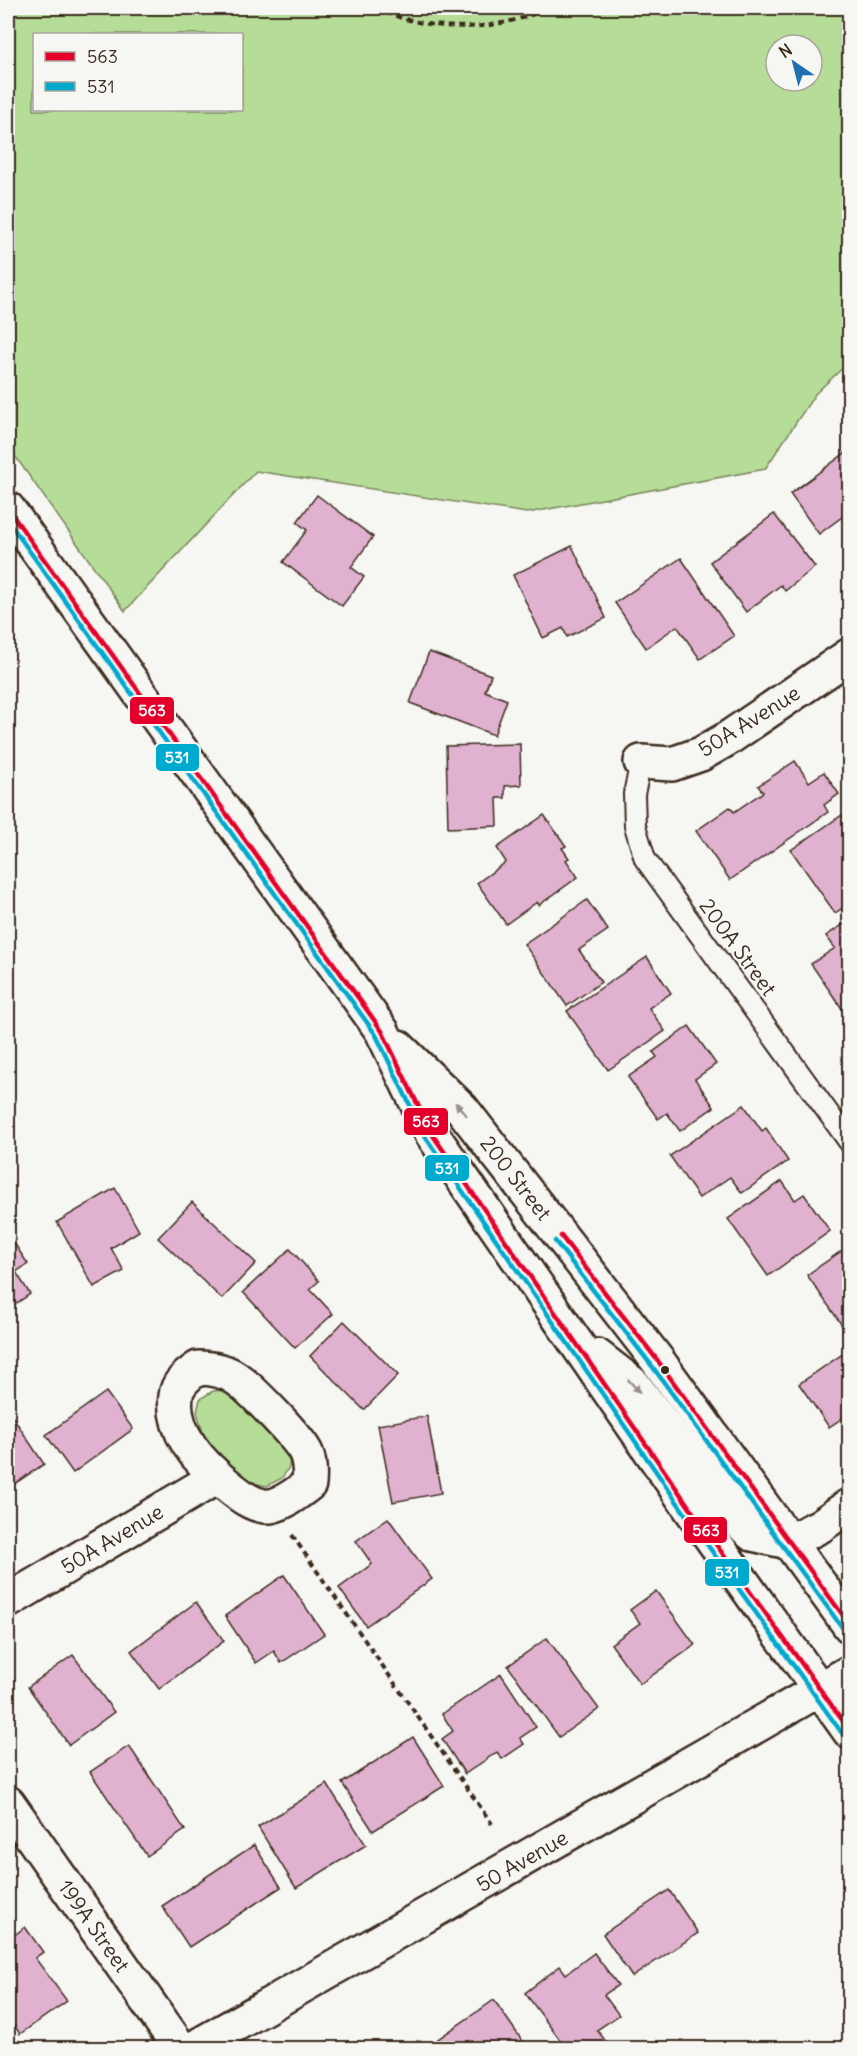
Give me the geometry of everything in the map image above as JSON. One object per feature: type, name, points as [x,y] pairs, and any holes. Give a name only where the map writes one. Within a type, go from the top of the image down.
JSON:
[{"type":"main road","name":"200 Street","points":[[8,509],[382,1031],[432,1134],[692,1511],[849,1732]]},
{"type":"main road","name":"50A Avenue","points":[[641,762],[672,764],[701,754],[727,740],[848,660]]},
{"type":"main road","name":"200 Street","points":[[382,1031],[462,1109],[658,1361],[849,1626]]},
{"type":"main road","points":[[572,1336],[633,1384],[727,1509],[752,1534],[788,1542],[819,1526],[849,1505]]},
{"type":"main road","points":[[198,1368],[214,1368],[237,1379],[293,1434],[305,1451],[310,1470],[309,1484],[287,1499],[265,1506],[247,1500],[217,1477],[186,1439],[177,1418],[176,1395],[183,1380],[198,1368]]},
{"type":"main road","name":"50A Avenue","points":[[8,1601],[217,1477]]},
{"type":"main road","name":"50 Avenue","points":[[194,2049],[849,1672]]},
{"type":"main road","name":"199A Street","points":[[8,1803],[180,2049]]},
{"type":"lane","name":"200A Street","points":[[641,762],[634,794],[635,826],[645,859],[849,1143]]},
{"type":"path","points":[[376,8],[419,22],[458,27],[506,23],[546,8]]},
{"type":"path","points":[[287,1499],[290,1533],[492,1824]]},
{"type":"green space","points":[[8,8],[849,8],[849,362],[815,394],[765,469],[527,513],[256,471],[125,611],[8,446]]},
{"type":"green space","points":[[225,1390],[236,1395],[290,1450],[289,1467],[282,1478],[267,1486],[248,1482],[205,1440],[197,1412],[200,1399],[213,1391]]},
{"type":"building","points":[[848,451],[850,518],[846,514],[819,534],[790,494]]},
{"type":"building","points":[[317,495],[373,537],[351,567],[364,577],[342,606],[283,562],[307,530],[297,522]]},
{"type":"building","points":[[774,514],[815,567],[785,591],[781,585],[746,612],[710,562]]},
{"type":"building","points":[[572,546],[606,618],[567,637],[563,628],[543,638],[513,575]]},
{"type":"building","points":[[681,558],[734,636],[700,659],[677,626],[646,648],[615,603]]},
{"type":"building","points":[[429,652],[491,675],[485,691],[507,700],[494,735],[410,703]]},
{"type":"building","points":[[520,744],[521,785],[505,786],[505,798],[497,798],[498,826],[448,828],[446,746]]},
{"type":"building","points":[[795,761],[809,782],[824,772],[839,794],[824,805],[828,812],[730,880],[696,831],[730,807],[734,812],[763,792],[758,786]]},
{"type":"building","points":[[544,815],[566,846],[562,848],[569,858],[566,860],[578,877],[539,905],[537,902],[506,924],[477,883],[506,862],[497,848]]},
{"type":"building","points":[[842,815],[850,825],[850,903],[835,913],[791,850]]},
{"type":"building","points":[[587,900],[608,930],[579,950],[601,982],[567,1006],[524,944]]},
{"type":"building","points":[[850,920],[850,1006],[843,1010],[811,964],[835,948],[826,936]]},
{"type":"building","points":[[647,957],[671,993],[649,1008],[665,1031],[608,1070],[567,1011]]},
{"type":"building","points":[[689,1026],[716,1064],[695,1079],[714,1107],[680,1131],[667,1113],[658,1119],[628,1077],[657,1057],[653,1052]]},
{"type":"building","points":[[744,1105],[762,1131],[766,1128],[788,1161],[742,1193],[730,1177],[699,1198],[670,1156]]},
{"type":"building","points":[[782,1181],[795,1200],[804,1194],[830,1231],[768,1276],[728,1219]]},
{"type":"building","points":[[115,1188],[139,1231],[111,1248],[124,1271],[94,1287],[57,1222]]},
{"type":"building","points":[[192,1202],[256,1263],[222,1299],[158,1238]]},
{"type":"building","points":[[12,1240],[28,1264],[16,1272],[30,1294],[8,1309],[8,1244]]},
{"type":"building","points":[[850,1245],[850,1328],[846,1331],[807,1275]]},
{"type":"building","points":[[290,1249],[319,1281],[310,1289],[333,1314],[295,1348],[243,1292]]},
{"type":"building","points":[[344,1321],[398,1375],[364,1410],[310,1356]]},
{"type":"building","points":[[850,1349],[850,1413],[829,1427],[799,1384]]},
{"type":"building","points":[[106,1392],[133,1429],[73,1473],[46,1435]]},
{"type":"building","points":[[12,1416],[44,1464],[8,1488],[8,1418]]},
{"type":"building","points":[[427,1416],[441,1493],[393,1502],[378,1425]]},
{"type":"building","points":[[388,1518],[432,1579],[366,1626],[339,1588],[372,1564],[356,1541]]},
{"type":"building","points":[[284,1575],[324,1634],[281,1663],[274,1651],[256,1663],[225,1616]]},
{"type":"building","points":[[656,1591],[695,1645],[640,1684],[611,1644],[640,1623],[630,1610]]},
{"type":"building","points":[[196,1602],[224,1641],[159,1689],[131,1651]]},
{"type":"building","points":[[547,1638],[599,1709],[559,1737],[508,1666]]},
{"type":"building","points":[[73,1655],[114,1712],[69,1745],[28,1687]]},
{"type":"building","points":[[501,1674],[536,1727],[520,1738],[524,1744],[502,1759],[497,1752],[465,1774],[442,1739],[453,1731],[442,1714]]},
{"type":"building","points":[[413,1737],[444,1786],[373,1831],[342,1783]]},
{"type":"building","points":[[129,1746],[185,1830],[147,1856],[90,1772]]},
{"type":"building","points":[[327,1784],[366,1845],[296,1888],[258,1827]]},
{"type":"building","points":[[254,1845],[281,1887],[189,1947],[162,1906]]},
{"type":"building","points":[[669,1890],[698,1933],[632,1977],[603,1934]]},
{"type":"building","points":[[25,1927],[43,1952],[35,1958],[67,2001],[20,2034],[8,2016],[8,1940]]},
{"type":"building","points":[[594,1953],[618,1985],[604,1995],[619,2015],[597,2030],[611,2048],[566,2048],[525,1993],[560,1966],[566,1974]]},
{"type":"building","points":[[494,2000],[526,2046],[522,2048],[425,2048]]},
{"type":"transit line","name":"563","points":[[8,509],[382,1031],[432,1134],[692,1511],[850,1731]]},
{"type":"transit line","name":"531","points":[[8,521],[376,1035],[426,1138],[686,1515],[844,1736]]},
{"type":"transit line","name":"563","points":[[561,1236],[658,1361],[850,1625]]},
{"type":"transit line","name":"531","points":[[555,1241],[652,1366],[844,1630]]}]
